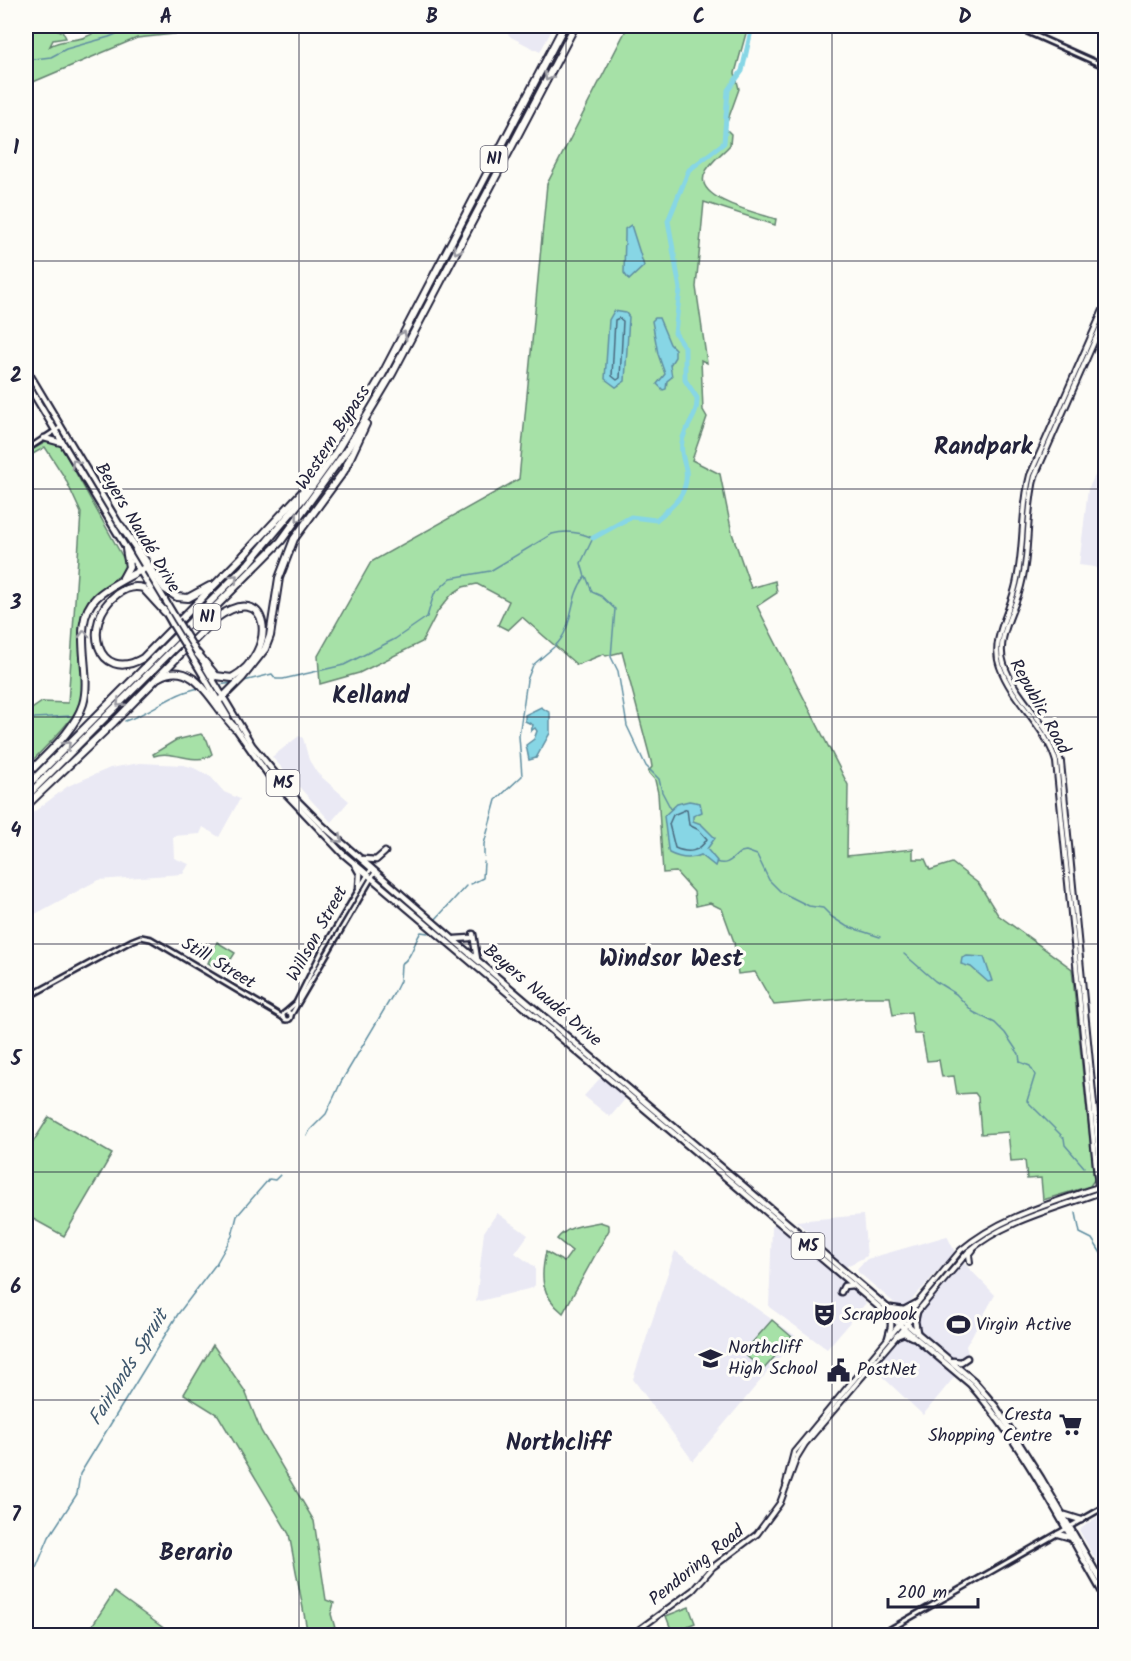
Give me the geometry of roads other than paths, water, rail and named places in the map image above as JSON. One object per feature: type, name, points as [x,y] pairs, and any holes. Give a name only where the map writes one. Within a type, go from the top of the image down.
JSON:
[{"type":"highway","name":"Western Bypass","points":[[26,786],[249,563],[320,475],[381,377],[564,26]]},
{"type":"highway","name":"Western Bypass","points":[[26,797],[268,555],[319,492],[368,417],[575,26]]},
{"type":"highway","points":[[221,699],[254,665],[265,649],[282,569],[294,539],[344,471],[364,433],[368,417]]},
{"type":"highway","points":[[165,612],[143,588],[123,590],[108,602],[98,618],[96,639],[99,649],[108,659],[117,664],[132,663],[143,658],[273,527],[310,482],[320,475]]},
{"type":"highway","points":[[121,526],[162,586],[177,597],[188,598],[199,595],[246,554]]},
{"type":"highway","points":[[114,586],[129,570],[126,549]]},
{"type":"highway","points":[[26,776],[62,737],[82,708],[87,676],[84,635],[86,614],[97,597],[142,570]]},
{"type":"highway","points":[[26,806],[225,612],[244,606],[256,612],[262,619],[264,627],[261,646],[232,678],[216,676],[197,653]]},
{"type":"highway","points":[[149,685],[167,673],[189,675],[199,682],[235,728]]},
{"type":"main road","name":"Republic Road","points":[[1106,303],[1030,475],[1024,502],[1018,576],[997,649],[1003,675],[1050,747],[1056,762],[1106,1212]]},
{"type":"main road","name":"Republic Road","points":[[1102,1186],[1061,762],[1053,741],[1005,668],[1002,648],[1023,578],[1030,498],[1036,472],[1106,315]]},
{"type":"main road","name":"Beyers Naudé Drive","points":[[26,368],[121,526],[142,570],[165,612],[174,622],[189,652],[273,772],[311,814],[358,856],[888,1308],[920,1341],[970,1384],[989,1407],[1069,1528]]},
{"type":"main road","name":"Beyers Naudé Drive","points":[[26,382],[126,549],[197,653],[235,728],[275,783],[342,853],[890,1316],[917,1332],[960,1368],[996,1407],[1063,1513],[1106,1599]]},
{"type":"main road","points":[[44,438],[62,443]]},
{"type":"main road","points":[[358,856],[373,860],[385,852]]},
{"type":"main road","points":[[342,853],[359,871],[359,888]]},
{"type":"main road","points":[[452,938],[460,941],[471,936],[477,959]]},
{"type":"main road","points":[[903,1324],[917,1303],[961,1250],[986,1231],[1028,1212],[1102,1186]]},
{"type":"main road","name":"Republic Road","points":[[1103,1192],[1106,1198]]},
{"type":"main road","points":[[903,1324],[917,1312],[964,1255],[979,1243],[1012,1224],[1103,1192]]},
{"type":"main road","points":[[970,1262],[969,1255],[979,1243]]},
{"type":"main road","points":[[841,1292],[844,1286],[855,1286]]},
{"type":"main road","points":[[888,1308],[903,1310],[917,1303]]},
{"type":"main road","points":[[917,1312],[915,1319],[917,1332]]},
{"type":"main road","points":[[888,1338],[891,1327],[890,1316]]},
{"type":"main road","name":"Pendoring Road","points":[[630,1635],[693,1590],[713,1567],[750,1541],[784,1496],[797,1457],[805,1444],[896,1336],[903,1324]]},
{"type":"main road","name":"Pendoring Road","points":[[774,1511],[784,1489],[794,1452],[888,1338],[903,1324]]},
{"type":"main road","points":[[896,1336],[904,1333],[920,1341]]},
{"type":"main road","points":[[950,1360],[961,1362],[967,1358]]},
{"type":"main road","points":[[960,1368],[970,1384]]},
{"type":"main road","points":[[1058,1534],[1073,1536],[1081,1520],[1071,1519],[1063,1513]]},
{"type":"main road","name":"Beyers Naudé Drive","points":[[1073,1536],[1106,1589]]},
{"type":"street","points":[[1014,26],[1106,67]]},
{"type":"street","points":[[26,450],[61,427]]},
{"type":"street","name":"Willson Street","points":[[284,1018],[286,1012],[296,1003],[322,951],[359,888],[374,870]]},
{"type":"street","name":"Willson Street","points":[[291,1015],[369,876]]},
{"type":"street","name":"Still Street","points":[[26,998],[141,937],[151,939],[284,1018]]},
{"type":"street","name":"Still Street","points":[[272,1011],[286,1012]]},
{"type":"street","points":[[284,1018],[289,1019],[291,1015],[286,1012]]},
{"type":"street","points":[[878,1635],[1069,1528],[1104,1507],[1106,1499]]},
{"type":"water","points":[[631,225],[644,266],[629,280],[624,273],[625,229]]},
{"type":"water","points":[[614,311],[626,313],[629,317],[625,381],[616,387],[605,379],[609,320]]},
{"type":"water","points":[[659,318],[670,344],[675,349],[675,357],[670,365],[672,377],[667,381],[666,389],[663,390],[657,384],[665,374],[658,354],[652,321]]},
{"type":"water","points":[[541,707],[550,713],[550,733],[536,758],[529,760],[526,745],[534,739],[537,731],[535,728],[531,731],[533,725],[525,721],[525,715]]},
{"type":"water","points":[[689,801],[700,803],[702,812],[693,816],[693,821],[701,824],[715,838],[707,849],[717,861],[715,866],[701,855],[685,858],[669,853],[664,816],[677,804]]},
{"type":"water","points":[[984,957],[992,981],[988,982],[971,967],[961,964],[962,958]]},
{"type":"waterway","points":[[26,60],[51,57],[66,49],[109,37],[135,26]]},
{"type":"waterway","points":[[593,538],[631,517],[656,520],[674,504],[685,486],[683,436],[693,417],[697,398],[685,380],[685,348],[675,333],[680,289],[668,221],[689,170],[724,143],[728,90],[742,71],[752,26]]},
{"type":"waterway","points":[[244,681],[272,674],[276,679],[283,679],[344,665],[395,639],[427,617],[434,594],[451,578],[490,571],[552,534],[578,533],[593,538],[581,563],[585,577],[576,594],[566,630],[555,646]]},
{"type":"waterway","points":[[586,576],[592,592],[601,596],[615,609],[611,657],[618,671],[627,726],[646,766],[659,779],[662,792],[671,809]]},
{"type":"waterway","name":"Fairlands Spruit","points":[[484,856],[484,844],[496,800],[522,776],[519,736],[527,680],[533,665],[554,647]]},
{"type":"waterway","points":[[211,686],[233,683]]},
{"type":"waterway","points":[[125,721],[171,698],[200,688]]},
{"type":"waterway","points":[[26,723],[35,718],[70,716]]},
{"type":"waterway","points":[[716,862],[730,861],[741,852],[746,851],[757,855],[769,880],[781,892],[809,906],[823,908],[846,926],[880,937]]},
{"type":"waterway","name":"Fairlands Spruit","points":[[471,884],[483,878],[484,862]]},
{"type":"waterway","name":"Fairlands Spruit","points":[[435,920],[466,886]]},
{"type":"waterway","name":"Fairlands Spruit","points":[[307,1136],[326,1114],[341,1082],[394,993],[400,981],[401,964],[410,954],[421,932],[428,933]]},
{"type":"waterway","points":[[904,954],[935,981],[956,994],[973,1012],[995,1023],[1005,1033],[1019,1054],[1020,1062],[1030,1066],[1035,1075],[1027,1101],[1064,1138],[1065,1145],[1084,1167]]},
{"type":"waterway","name":"Fairlands Spruit","points":[[26,1592],[49,1537],[77,1494],[80,1474],[178,1314],[216,1264],[232,1236],[237,1216],[269,1179],[275,1180],[280,1175]]},
{"type":"waterway","points":[[1076,1213],[1080,1233],[1092,1239],[1106,1261]]},
{"type":"place","name":"Scrapbook","points":[[824,1315]]},
{"type":"place","name":"Virgin Active","points":[[958,1325]]},
{"type":"place","name":"Northcliff High School","points":[[710,1358]]},
{"type":"place","name":"PostNet","points":[[839,1370]]},
{"type":"place","name":"Cresta Shopping Centre","points":[[1070,1425]]},
{"type":"district","name":"Randpark","points":[[983,447]]},
{"type":"district","name":"Kelland","points":[[371,696]]},
{"type":"district","name":"Windsor West","points":[[671,959]]},
{"type":"district","name":"Northcliff","points":[[558,1443]]},
{"type":"district","name":"Berario","points":[[196,1553]]}]
